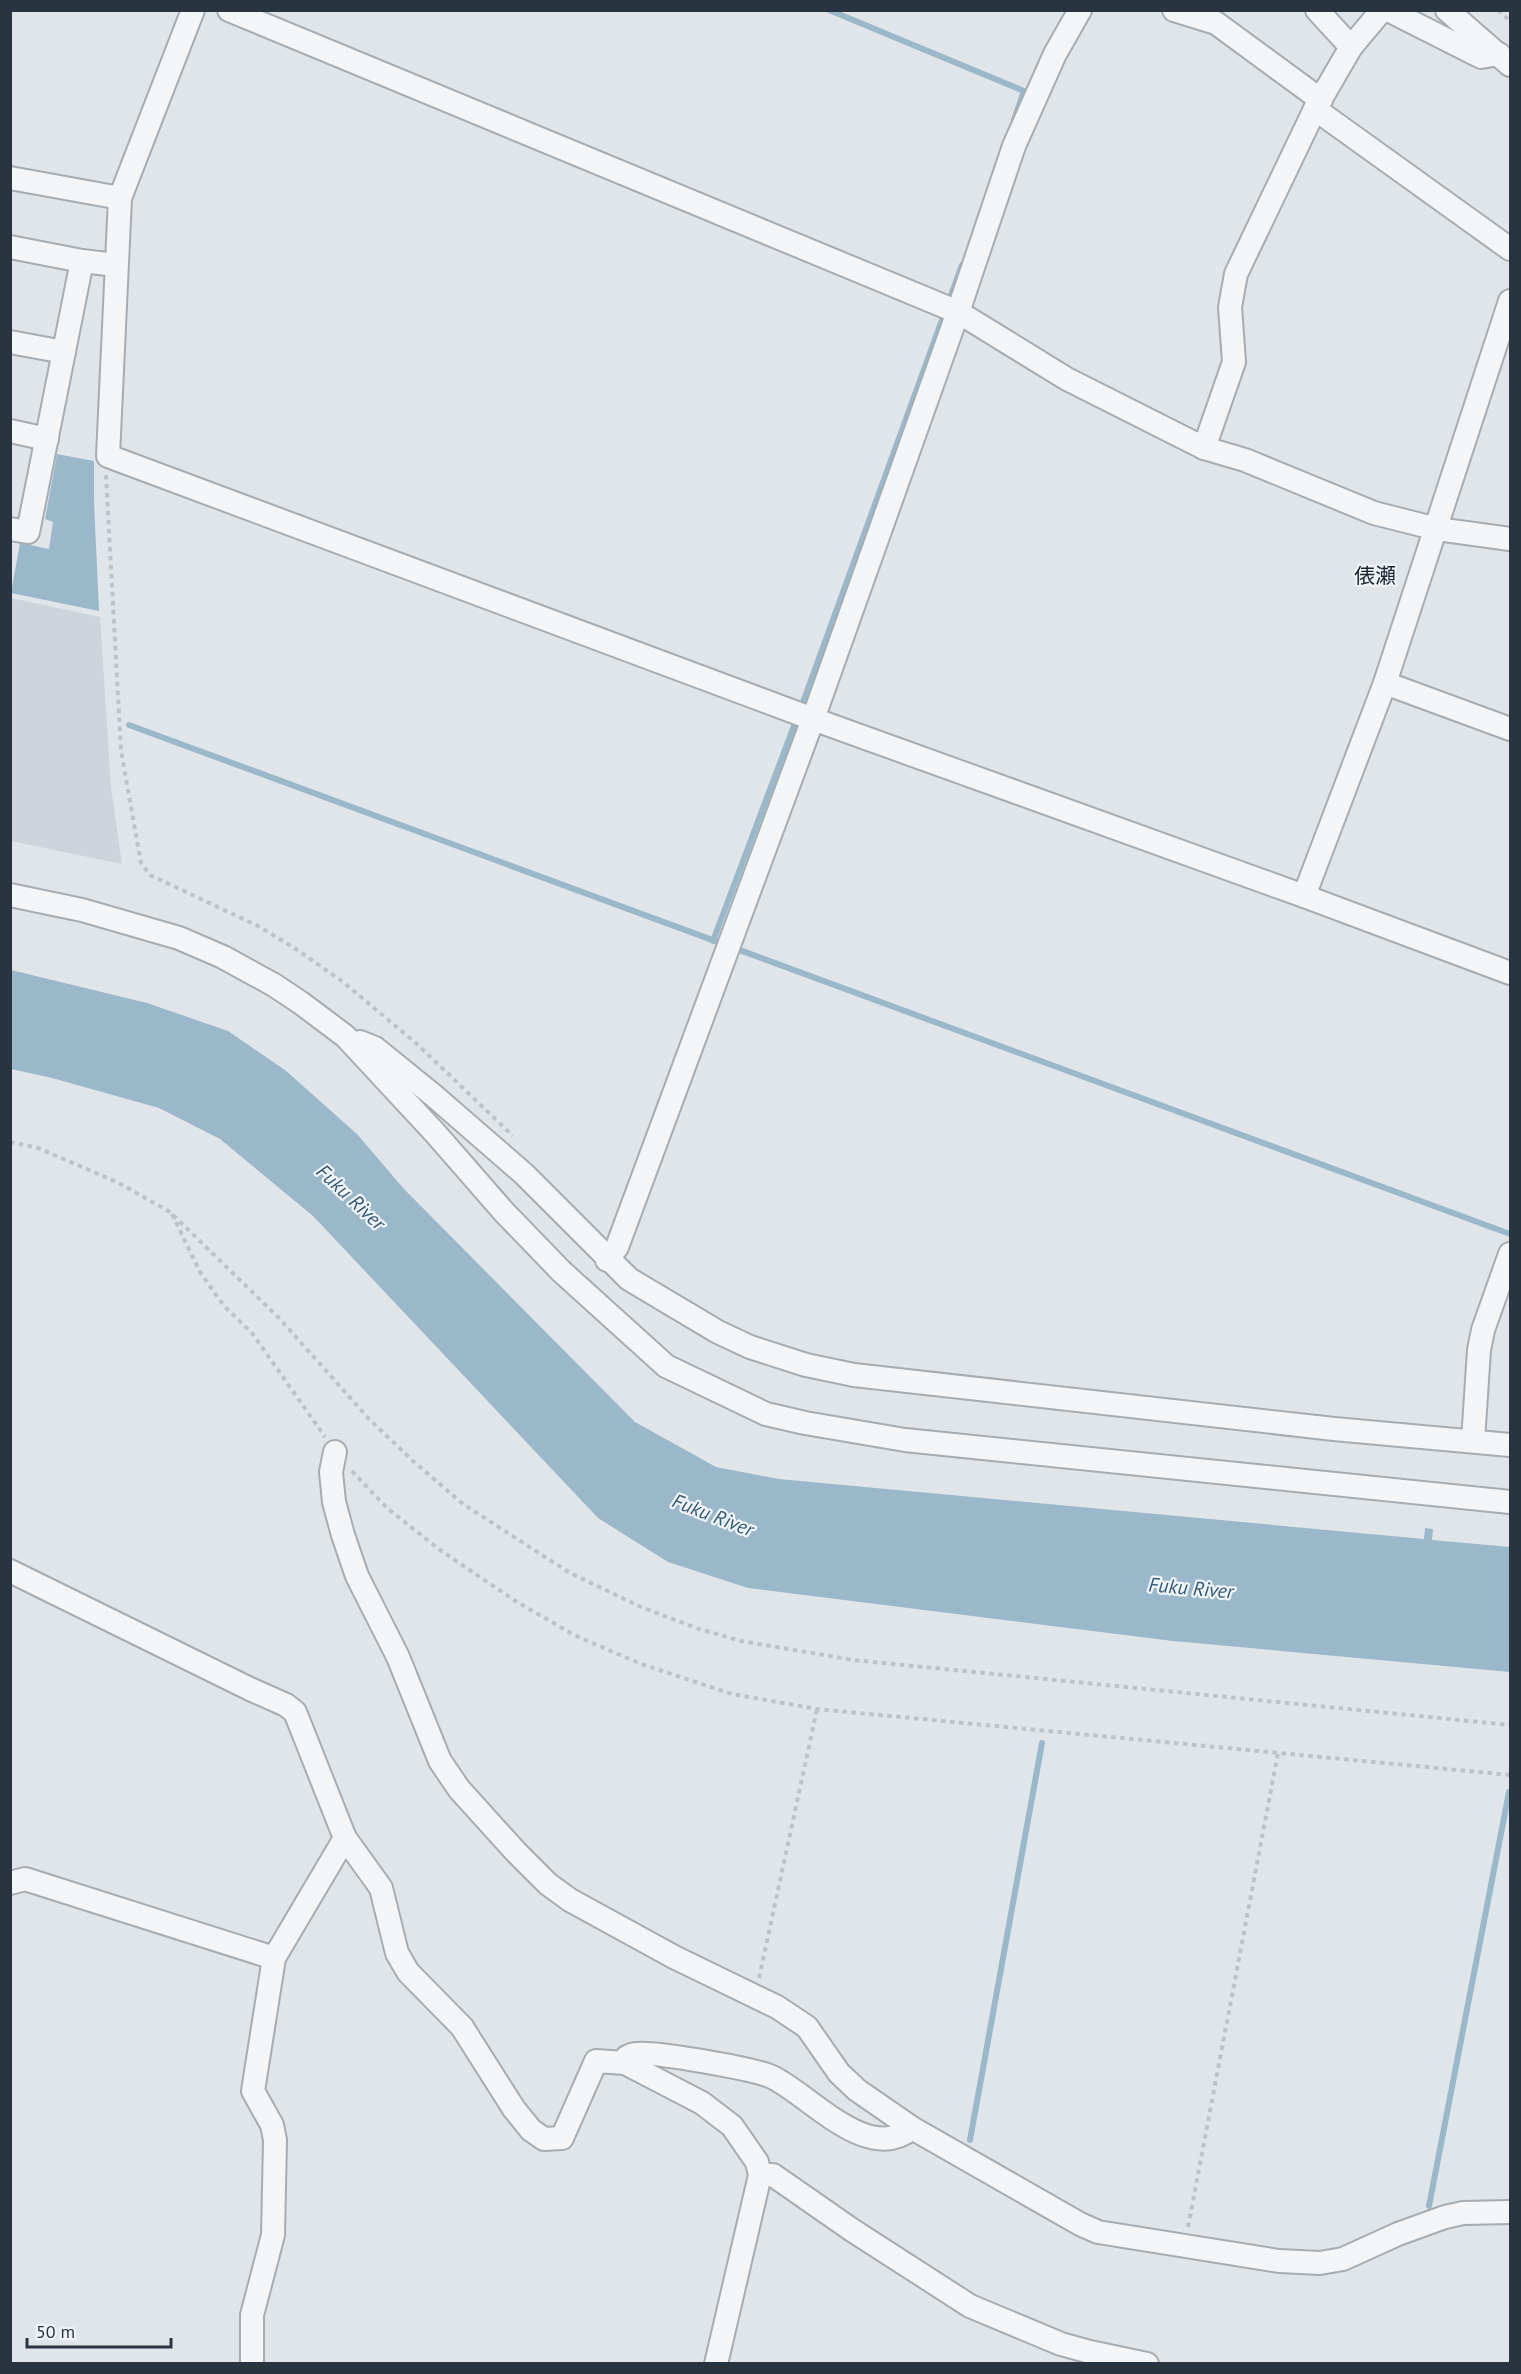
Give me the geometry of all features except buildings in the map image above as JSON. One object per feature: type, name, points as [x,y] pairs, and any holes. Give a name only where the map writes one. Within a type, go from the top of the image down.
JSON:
[{"type":"street","points":[[193,10],[120,198],[108,456],[813,719],[1304,896],[1510,973]]},
{"type":"street","points":[[229,10],[958,312],[1068,379],[1204,448],[1245,460],[1374,513],[1437,529],[1510,539]]},
{"type":"street","points":[[607,1260],[617,1247],[813,719],[958,312],[1014,146],[1055,54],[1080,10]]},
{"type":"street","points":[[1174,10],[1216,23],[1318,105],[1510,249]]},
{"type":"street","points":[[1317,10],[1351,47]]},
{"type":"street","points":[[1204,448],[1234,362],[1230,308],[1236,274],[1318,105],[1351,47],[1382,10]]},
{"type":"street","points":[[1388,10],[1481,57],[1504,60]]},
{"type":"street","points":[[1447,10],[1504,60]]},
{"type":"street","points":[[10,178],[120,198]]},
{"type":"street","points":[[10,247],[116,265]]},
{"type":"street","points":[[10,529],[28,532],[82,261]]},
{"type":"street","points":[[1304,896],[1386,683],[1510,301]]},
{"type":"street","points":[[10,342],[64,352]]},
{"type":"street","points":[[10,431],[47,439]]},
{"type":"street","points":[[1386,683],[1510,729]]},
{"type":"street","points":[[10,895],[82,910],[179,938],[223,957],[274,985],[345,1036],[436,1134],[504,1212],[561,1271],[666,1366],[766,1414],[905,1440],[1510,1502]]},
{"type":"street","points":[[345,1036],[375,1048],[433,1095],[524,1174],[607,1260],[629,1279],[718,1332],[750,1347],[806,1365],[854,1375],[1334,1429],[1510,1445]]},
{"type":"street","points":[[1473,1441],[1479,1350],[1483,1330],[1510,1254]]},
{"type":"street","points":[[335,1452],[331,1472],[334,1502],[357,1576],[398,1657],[440,1761],[459,1789],[548,1884],[570,1900],[674,1957],[777,2007],[807,2027],[845,2079],[912,2128],[1080,2224],[1098,2232],[1279,2261],[1332,2262],[1445,2217],[1463,2213],[1508,2218]]},
{"type":"street","points":[[10,1571],[286,1705],[295,1712],[345,1838],[381,1888],[397,1953],[408,1972],[462,2027],[514,2109],[531,2130],[544,2139],[562,2138],[596,2061],[625,2063],[702,2103],[732,2126],[757,2162],[760,2175],[716,2364]]},
{"type":"street","points":[[252,2364],[252,2315],[273,2235],[275,2140],[272,2125],[253,2091],[274,1958],[345,1838]]},
{"type":"street","points":[[10,1883],[26,1879],[274,1958]]},
{"type":"street","points":[[625,2063],[627,2057],[634,2054],[651,2054],[745,2069],[774,2078],[836,2122],[866,2135],[885,2140],[894,2139],[912,2128]]},
{"type":"street","points":[[760,2175],[773,2175],[852,2230],[970,2306],[1061,2344],[1147,2364]]},
{"type":"path","points":[[1498,10],[1510,21]]},
{"type":"path","points":[[108,456],[105,485],[121,751],[141,863],[150,875],[258,926],[343,982],[417,1044],[474,1096],[515,1138]]},
{"type":"path","points":[[10,1142],[38,1148],[117,1182],[170,1212],[280,1319],[369,1419],[463,1504],[570,1573],[641,1607],[699,1629],[741,1641],[853,1660],[1510,1725]]},
{"type":"path","points":[[170,1212],[200,1272],[224,1306],[252,1333],[335,1452],[387,1508],[440,1550],[517,1602],[574,1635],[640,1664],[732,1694],[817,1708],[1510,1775]]},
{"type":"path","points":[[754,1996],[817,1708]]},
{"type":"path","points":[[1184,2246],[1278,1753]]},
{"type":"shaded area","points":[[11,598],[100,617],[111,787],[122,864],[11,841]]},
{"type":"water","points":[[57,454],[94,461],[99,611],[11,593],[20,543],[49,549],[53,522],[45,519]]},
{"type":"water","name":"Fuku River","points":[[11,970],[147,1003],[228,1031],[285,1070],[357,1134],[404,1189],[635,1422],[716,1467],[779,1479],[1424,1539],[1425,1528],[1433,1529],[1432,1540],[1510,1547],[1510,1672],[1173,1641],[748,1588],[668,1562],[598,1518],[313,1216],[220,1139],[159,1108],[11,1069]]},
{"type":"waterway","points":[[829,10],[1024,91],[1014,120]]},
{"type":"waterway","points":[[713,941],[806,694],[962,265]]},
{"type":"waterway","points":[[129,725],[1510,1234]]},
{"type":"waterway","points":[[970,2140],[1042,1743]]},
{"type":"waterway","points":[[1429,2206],[1509,1792]]},
{"type":"district","name":"俵瀬","points":[[1375,575]]}]
